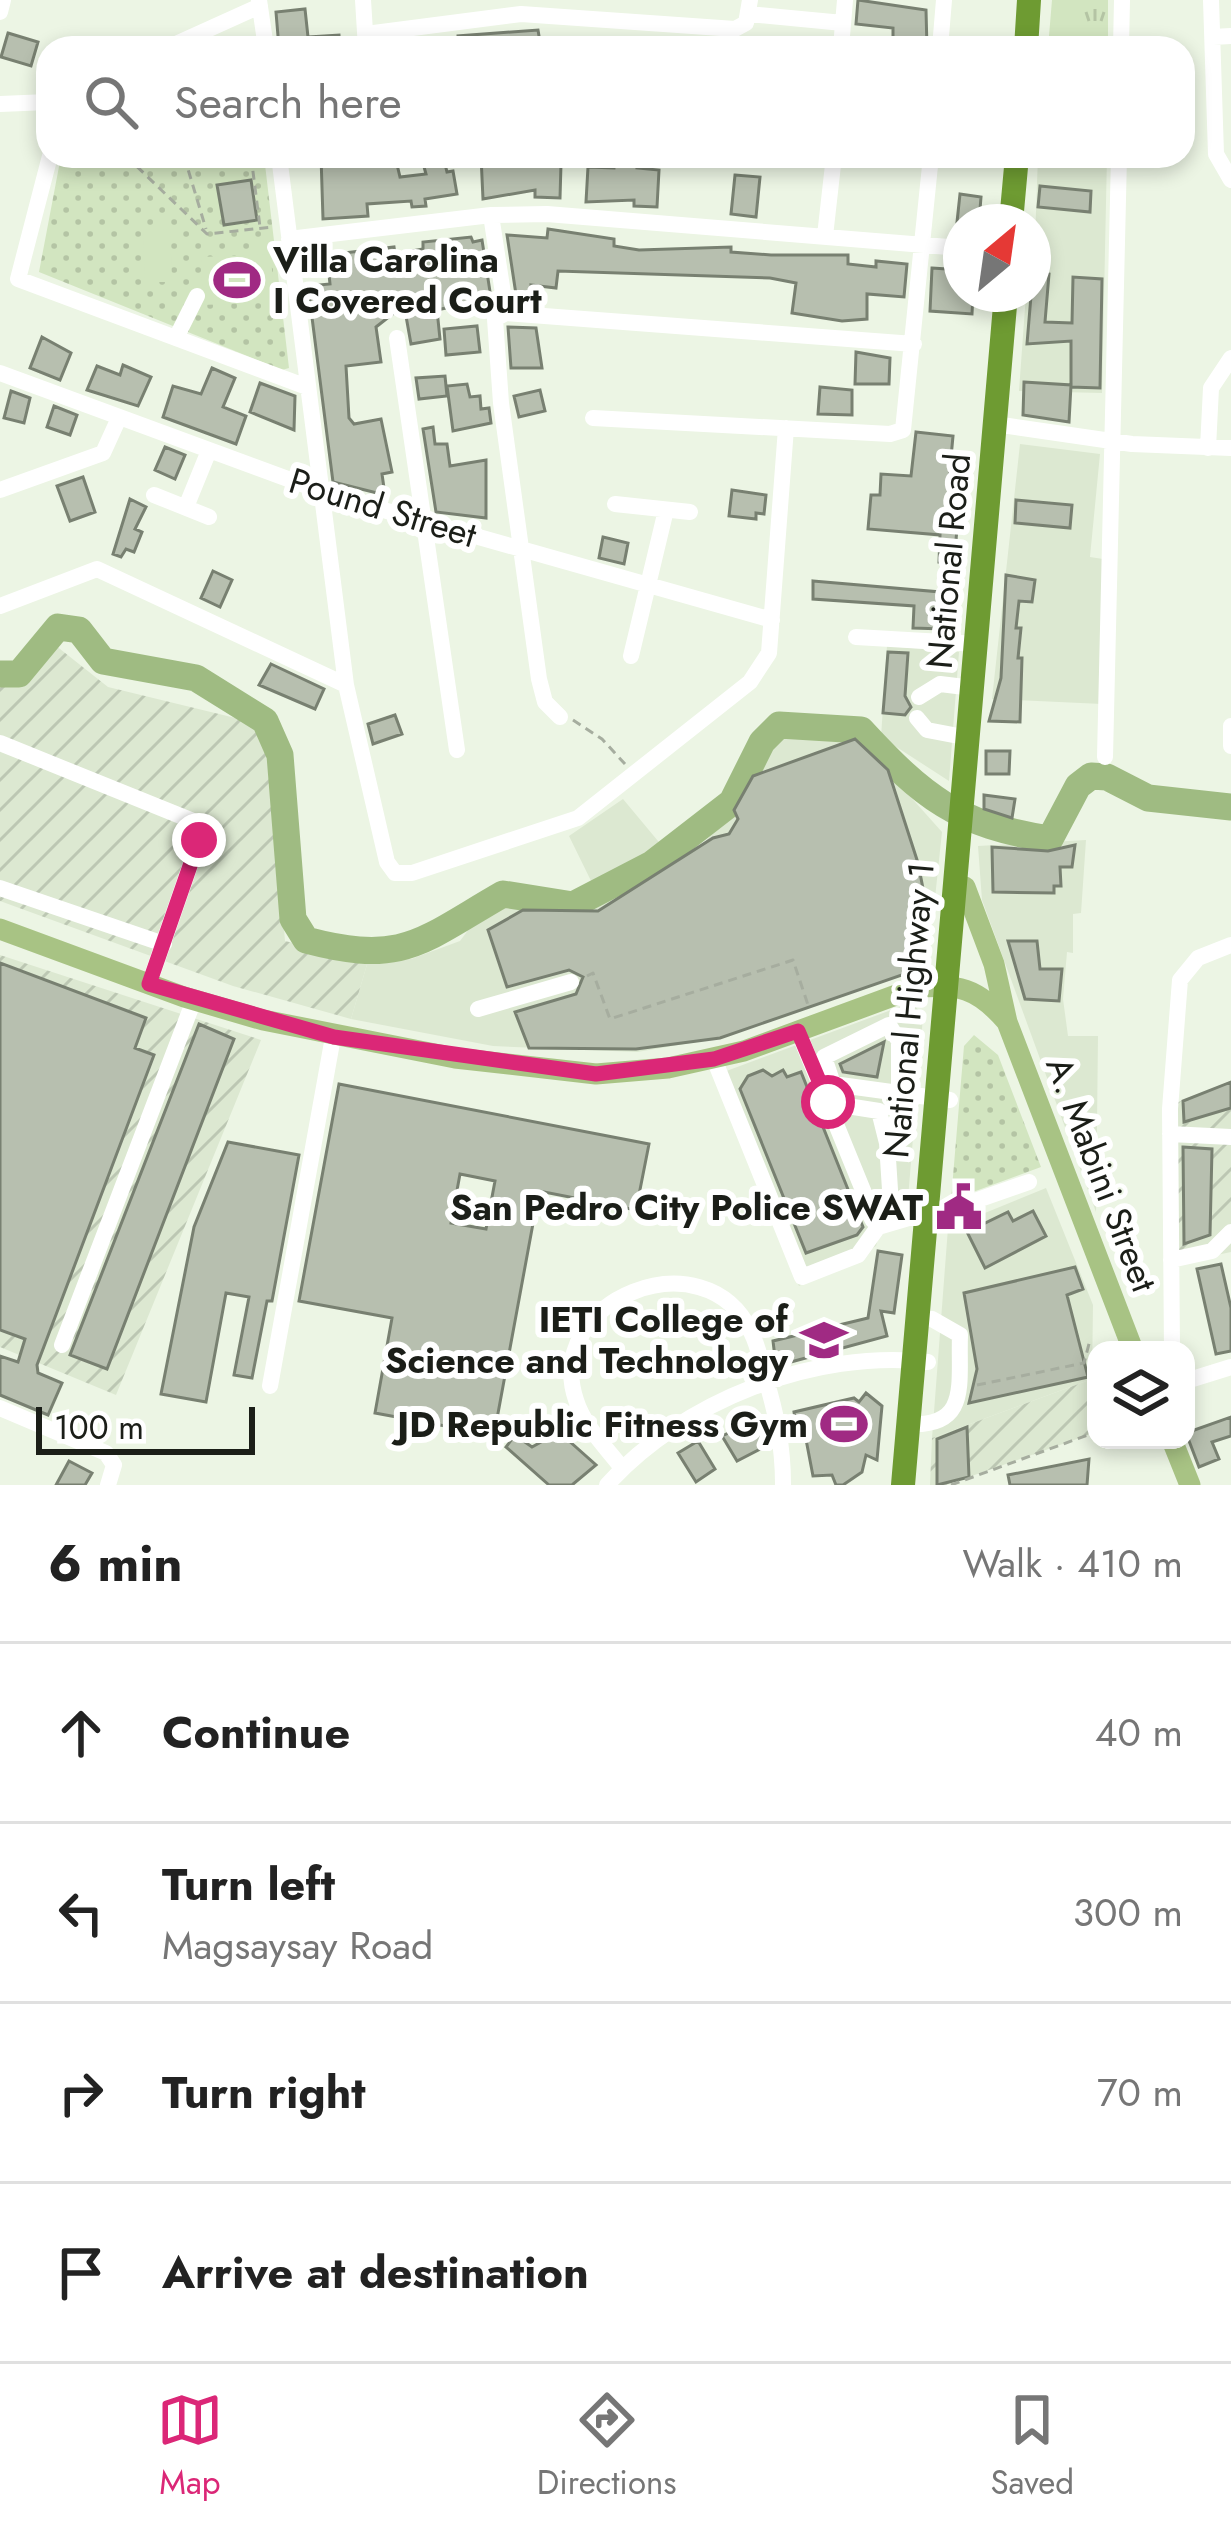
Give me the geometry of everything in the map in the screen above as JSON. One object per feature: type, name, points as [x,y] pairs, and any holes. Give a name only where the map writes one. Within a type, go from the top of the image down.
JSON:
[{"type":"highway","points":[[1026,36],[1029,0]]},
{"type":"highway","points":[[1013,204],[1016,168]]},
{"type":"highway","name":"National Road","points":[[961,834],[1004,312]]},
{"type":"highway","name":"National Highway 1","points":[[950,984],[965,887],[961,834]]},
{"type":"highway","name":"National Highway 1","points":[[903,1485],[945,1213],[942,1099],[952,874],[961,834]]},
{"type":"highway","name":"National Highway 1","points":[[915,1425],[920,1485]]},
{"type":"main road","name":"A. Mabini Street","points":[[965,887],[994,964],[1046,1176],[1128,1341]]},
{"type":"main road","points":[[0,929],[194,1000],[334,1037],[596,1074],[714,1059],[950,984]]},
{"type":"main road","name":"A. Mabini Street","points":[[950,984],[989,1001],[1007,1022]]},
{"type":"main road","points":[[1176,1449],[1190,1485]]},
{"type":"street","points":[[0,12],[3,0]]},
{"type":"street","points":[[363,0],[366,36]]},
{"type":"street","points":[[842,36],[845,0]]},
{"type":"street","points":[[941,36],[944,0]]},
{"type":"street","points":[[1121,36],[1122,0]]},
{"type":"street","points":[[1211,0],[1222,37],[1216,154],[1228,173]]},
{"type":"street","points":[[191,36],[260,3],[264,36]]},
{"type":"street","points":[[395,36],[521,14],[735,29],[750,7],[843,23]]},
{"type":"street","points":[[0,104],[36,102]]},
{"type":"street","points":[[47,168],[18,279],[308,386]]},
{"type":"street","points":[[280,168],[346,686],[387,862],[395,874],[412,873],[578,818],[636,777],[750,682],[769,653],[786,428]]},
{"type":"street","points":[[825,236],[833,168]]},
{"type":"street","points":[[593,418],[897,434],[908,416],[931,168]]},
{"type":"street","points":[[1106,757],[1119,168]]},
{"type":"street","points":[[288,232],[491,215],[943,247]]},
{"type":"street","points":[[491,215],[520,548],[539,679],[545,702],[560,717]]},
{"type":"street","points":[[176,338],[197,296]]},
{"type":"street","points":[[500,316],[914,344]]},
{"type":"street","points":[[397,338],[420,521],[458,750]]},
{"type":"street","points":[[1208,448],[1211,388],[1231,358]]},
{"type":"street","name":"Pound Street","points":[[0,373],[208,454],[420,521],[772,620]]},
{"type":"street","points":[[0,490],[104,453],[118,420]]},
{"type":"street","points":[[995,424],[1115,442],[1231,448]]},
{"type":"street","points":[[186,506],[208,454]]},
{"type":"street","points":[[154,495],[209,517]]},
{"type":"street","points":[[615,504],[690,512]]},
{"type":"street","points":[[631,656],[666,510]]},
{"type":"street","points":[[0,606],[97,569],[346,686]]},
{"type":"street","points":[[856,637],[977,644]]},
{"type":"street","points":[[919,697],[940,684],[973,688]]},
{"type":"street","points":[[917,718],[927,730],[969,738]]},
{"type":"street","points":[[1231,726],[1231,746]]},
{"type":"street","points":[[0,743],[198,823],[199,840],[149,984]]},
{"type":"street","points":[[0,888],[164,944]]},
{"type":"street","points":[[1172,1341],[1170,1134],[1180,980],[1198,958],[1231,945]]},
{"type":"street","points":[[478,1010],[572,982]]},
{"type":"street","points":[[62,1345],[194,1000]]},
{"type":"street","points":[[816,1024],[843,1043]]},
{"type":"street","points":[[816,1024],[828,1102],[885,1224]]},
{"type":"street","points":[[899,1090],[899,1041],[889,1025],[843,1043],[824,1057],[833,1084],[942,1099]]},
{"type":"street","points":[[271,1385],[334,1037]]},
{"type":"street","points":[[714,1059],[802,1277],[858,1255],[885,1224],[945,1213],[1046,1176]]},
{"type":"street","points":[[828,1102],[879,1111],[887,1144],[885,1224]]},
{"type":"street","points":[[1170,1134],[1231,1137]]},
{"type":"street","points":[[1171,1260],[1212,1251],[1231,1232]]},
{"type":"street","points":[[622,1468],[587,1423],[572,1378],[584,1334],[626,1294],[674,1280],[711,1292],[751,1330],[782,1440],[783,1484]]},
{"type":"street","points":[[915,1425],[952,1415],[957,1404],[960,1335],[925,1319]]},
{"type":"street","points":[[607,1485],[693,1414],[767,1383],[810,1371],[921,1361]]},
{"type":"street","points":[[1195,1379],[1231,1367]]},
{"type":"street","points":[[0,1408],[106,1453],[114,1465],[110,1484]]},
{"type":"path","points":[[138,168],[207,234],[260,229],[288,232]]},
{"type":"path","points":[[187,168],[207,234]]},
{"type":"path","points":[[252,168],[260,229]]},
{"type":"path","points":[[560,717],[578,722],[602,739],[636,777]]},
{"type":"path","points":[[572,982],[593,973],[610,1019],[794,960],[816,1024]]},
{"type":"path","points":[[960,1389],[1084,1363],[1090,1340]]},
{"type":"path","points":[[951,1485],[1087,1435]]},
{"type":"shaded area","points":[[1038,168],[1107,168],[1102,393],[1019,391],[1025,312],[1051,312],[1051,204],[1036,204]]},
{"type":"shaded area","points":[[1020,444],[1100,454],[1090,557],[1103,559],[1102,704],[992,699]]},
{"type":"shaded area","points":[[55,645],[108,687],[256,723],[270,745],[285,941],[368,961],[351,1019],[233,986],[0,901],[0,681],[25,680]]},
{"type":"shaded area","points":[[887,646],[959,652],[949,781],[881,737]]},
{"type":"shaded area","points":[[791,731],[857,737],[942,832],[928,964],[720,1038],[637,1052],[493,1046],[351,1019],[368,961],[411,959],[460,941],[478,917],[521,902],[590,908],[701,846],[730,814],[768,750]]},
{"type":"shaded area","points":[[623,799],[663,847],[595,889],[569,836]]},
{"type":"shaded area","points":[[1086,840],[1081,913],[1073,914],[1073,953],[1067,952],[1063,999],[1068,1036],[1098,1036],[1096,1212],[982,900],[978,846]]},
{"type":"shaded area","points":[[0,955],[261,1040],[116,1395],[0,1347]]},
{"type":"shaded area","points":[[902,1006],[915,1006],[923,1016],[906,1223],[879,1235],[876,1246],[799,1286],[713,1076]]},
{"type":"shaded area","points":[[1231,1081],[1231,1252],[1178,1263],[1176,1103]]},
{"type":"shaded area","points":[[1046,1188],[1093,1305],[1093,1341],[1087,1341],[1087,1381],[932,1438],[948,1228]]},
{"type":"shaded area","points":[[1087,1381],[1087,1435],[946,1485],[930,1485],[932,1438]]},
{"type":"green space","points":[[1052,0],[1108,0],[1108,36],[1049,36]]},
{"type":"green space","points":[[59,168],[265,168],[289,368],[282,370],[39,272]]},
{"type":"green space","points":[[170,229],[172,282],[145,282],[143,230]]},
{"type":"green space","name":"Villa Carolina I Covered Court","points":[[271,254],[274,302],[203,305],[201,257]]},
{"type":"green space","points":[[974,1035],[998,1055],[1041,1167],[951,1200],[964,1046]]},
{"type":"building","points":[[858,0],[926,10],[927,36],[893,36],[893,28],[856,24]]},
{"type":"building","points":[[305,9],[308,36],[278,36],[276,12]]},
{"type":"building","points":[[538,30],[539,36],[458,36]]},
{"type":"building","points":[[8,33],[36,41],[31,66],[1,57]]},
{"type":"building","points":[[321,168],[398,168],[400,177],[426,174],[424,168],[453,171],[457,194],[425,199],[426,206],[412,207],[411,201],[367,204],[368,216],[323,219]]},
{"type":"building","points":[[482,168],[561,168],[560,198],[535,197],[535,190],[483,199]]},
{"type":"building","points":[[588,168],[659,170],[657,207],[634,206],[634,200],[586,202]]},
{"type":"building","points":[[735,175],[760,177],[756,217],[731,214]]},
{"type":"building","points":[[251,180],[257,220],[224,225],[217,185]]},
{"type":"building","points":[[1040,186],[1091,191],[1090,212],[1038,204]]},
{"type":"building","points":[[960,194],[981,197],[980,204],[959,204]]},
{"type":"building","points":[[548,229],[614,239],[614,246],[639,250],[731,247],[731,252],[771,255],[848,255],[848,264],[876,267],[876,261],[907,264],[904,297],[867,294],[867,319],[842,321],[792,313],[796,283],[770,278],[558,271],[556,288],[531,285],[532,302],[517,301],[507,235],[547,238]]},
{"type":"building","points":[[471,237],[473,242],[482,240],[491,298],[437,310],[440,339],[411,344],[404,305],[376,327],[381,362],[346,366],[349,418],[354,424],[381,419],[392,472],[382,474],[385,495],[333,482],[308,286],[330,284],[327,255],[394,247],[395,254],[423,249],[423,242]]},
{"type":"building","points":[[932,268],[943,269],[943,312],[930,311]]},
{"type":"building","points":[[1073,277],[1102,279],[1100,388],[1071,387],[1071,341],[1027,344],[1030,312],[1046,312],[1045,322],[1072,323]]},
{"type":"building","points":[[477,326],[480,352],[446,355],[444,329]]},
{"type":"building","points":[[508,327],[536,328],[542,368],[511,368]]},
{"type":"building","points":[[42,337],[71,353],[60,380],[30,368]]},
{"type":"building","points":[[856,352],[890,358],[889,384],[855,384]]},
{"type":"building","points":[[123,365],[151,377],[138,406],[87,390],[97,366],[120,375]]},
{"type":"building","points":[[212,368],[235,378],[223,407],[246,416],[236,444],[163,417],[173,386],[201,394]]},
{"type":"building","points":[[445,376],[447,396],[419,399],[416,378]]},
{"type":"building","points":[[1024,382],[1071,385],[1069,422],[1023,415]]},
{"type":"building","points":[[260,383],[295,396],[294,430],[250,412]]},
{"type":"building","points":[[467,384],[470,397],[480,396],[481,409],[489,408],[491,423],[453,431],[447,386]]},
{"type":"building","points":[[820,387],[852,390],[852,415],[818,414]]},
{"type":"building","points":[[540,390],[545,411],[519,417],[514,396]]},
{"type":"building","points":[[11,391],[30,398],[24,423],[4,418]]},
{"type":"building","points":[[54,406],[77,415],[70,435],[47,427]]},
{"type":"building","points":[[433,427],[435,444],[447,444],[450,466],[486,460],[486,518],[436,512],[423,429]]},
{"type":"building","points":[[916,432],[953,436],[949,479],[955,479],[952,517],[958,518],[954,562],[939,562],[940,535],[868,529],[871,495],[880,495],[881,474],[911,476]]},
{"type":"building","points":[[165,447],[185,455],[175,479],[155,470]]},
{"type":"building","points":[[83,477],[95,512],[70,521],[57,486]]},
{"type":"building","points":[[732,490],[766,495],[764,514],[756,513],[756,519],[729,516]]},
{"type":"building","points":[[130,499],[146,507],[135,529],[142,532],[134,552],[126,549],[121,557],[113,554]]},
{"type":"building","points":[[1016,500],[1072,505],[1070,528],[1015,523]]},
{"type":"building","points":[[603,537],[628,543],[624,564],[599,558]]},
{"type":"building","points":[[213,571],[232,580],[220,607],[201,598]]},
{"type":"building","points":[[1006,575],[1035,580],[1032,602],[1019,601],[1016,628],[1021,628],[1020,722],[989,721],[1001,678]]},
{"type":"building","points":[[813,581],[940,592],[943,629],[913,628],[914,606],[813,599]]},
{"type":"building","points":[[888,652],[908,653],[905,696],[911,707],[905,715],[883,713]]},
{"type":"building","points":[[271,664],[324,689],[315,709],[259,685]]},
{"type":"building","points":[[395,715],[402,734],[373,744],[368,724]]},
{"type":"building","points":[[855,739],[888,770],[918,863],[926,904],[925,967],[720,1038],[636,1049],[529,1048],[515,1012],[576,994],[583,977],[569,970],[507,987],[488,930],[523,910],[598,911],[713,838],[729,834],[738,819],[734,810],[753,776]]},
{"type":"building","points":[[986,751],[1010,751],[1009,774],[986,774]]},
{"type":"building","points":[[984,795],[1015,799],[1012,818],[984,809]]},
{"type":"building","points":[[1075,845],[1072,867],[1060,867],[1061,886],[1054,886],[1054,893],[993,892],[992,847],[1048,851]]},
{"type":"building","points":[[1008,941],[1037,941],[1040,969],[1062,969],[1059,1001],[1025,999]]},
{"type":"building","points":[[0,963],[146,1018],[135,1048],[154,1055],[37,1365],[38,1373],[62,1383],[48,1415],[0,1395],[0,1356],[18,1362],[25,1339],[0,1330]]},
{"type":"building","points":[[199,1024],[234,1039],[107,1369],[70,1355]]},
{"type":"building","points":[[884,1042],[877,1077],[843,1072],[840,1064]]},
{"type":"building","points":[[763,1070],[772,1076],[783,1070],[787,1077],[801,1072],[863,1227],[857,1235],[806,1253],[740,1089],[748,1076]]},
{"type":"building","points":[[1231,1082],[1231,1108],[1184,1122],[1183,1101]]},
{"type":"building","points":[[339,1084],[649,1144],[636,1210],[539,1191],[494,1435],[375,1413],[392,1318],[299,1301]],"holes":[[[460,1174],[495,1181],[486,1229],[451,1223]]]},
{"type":"building","points":[[228,1142],[299,1155],[272,1301],[267,1301],[252,1378],[234,1375],[249,1297],[226,1293],[206,1402],[161,1394],[194,1227]]},
{"type":"building","points":[[1183,1147],[1212,1149],[1210,1235],[1184,1244]]},
{"type":"building","points":[[1033,1211],[1046,1236],[985,1268],[967,1232],[1008,1212],[1013,1221]]},
{"type":"building","points":[[878,1251],[902,1255],[894,1313],[881,1311],[887,1336],[776,1366],[773,1341],[868,1318]]},
{"type":"building","points":[[1221,1264],[1231,1308],[1231,1351],[1216,1354],[1197,1269]]},
{"type":"building","points":[[1075,1267],[1083,1289],[1067,1295],[1087,1377],[969,1403],[977,1369],[964,1293]]},
{"type":"building","points":[[866,1393],[882,1406],[877,1460],[866,1455],[862,1472],[843,1485],[836,1485],[832,1475],[813,1476],[804,1429],[797,1431],[794,1412],[854,1398],[859,1402]]},
{"type":"building","points":[[1231,1417],[1231,1436],[1212,1442],[1219,1459],[1199,1467],[1192,1449],[1195,1430]]},
{"type":"building","points":[[763,1418],[764,1447],[737,1461],[722,1436]]},
{"type":"building","points":[[967,1427],[969,1477],[937,1485],[937,1439]]},
{"type":"building","points":[[559,1432],[596,1465],[572,1485],[549,1485],[506,1447],[515,1435],[532,1447]]},
{"type":"building","points":[[698,1441],[715,1469],[696,1482],[678,1453]]},
{"type":"building","points":[[1089,1459],[1087,1485],[1010,1485],[1008,1475]]},
{"type":"building","points":[[69,1461],[92,1473],[85,1485],[56,1485]]},
{"type":"waterway","points":[[0,674],[19,674],[58,627],[79,630],[103,661],[196,678],[265,721],[280,755],[293,919],[306,940],[339,947],[367,950],[410,944],[503,894],[573,905],[652,864],[732,802],[762,742],[779,725],[861,730],[903,773],[944,804],[990,826],[1050,839],[1078,786],[1091,776],[1107,777],[1148,798],[1231,807]]},
{"type":"place","name":"Villa Carolina I Covered Court","points":[[237,280]]},
{"type":"place","name":"San Pedro City Police SWAT","points":[[959,1207]]},
{"type":"place","name":"IETI College of Science and Technology","points":[[824,1340]]},
{"type":"place","name":"JD Republic Fitness Gym","points":[[844,1424]]},
{"type":"route","points":[[199,840],[149,984],[334,1037],[455,1058],[596,1074],[714,1059],[798,1031],[828,1102]]}]
